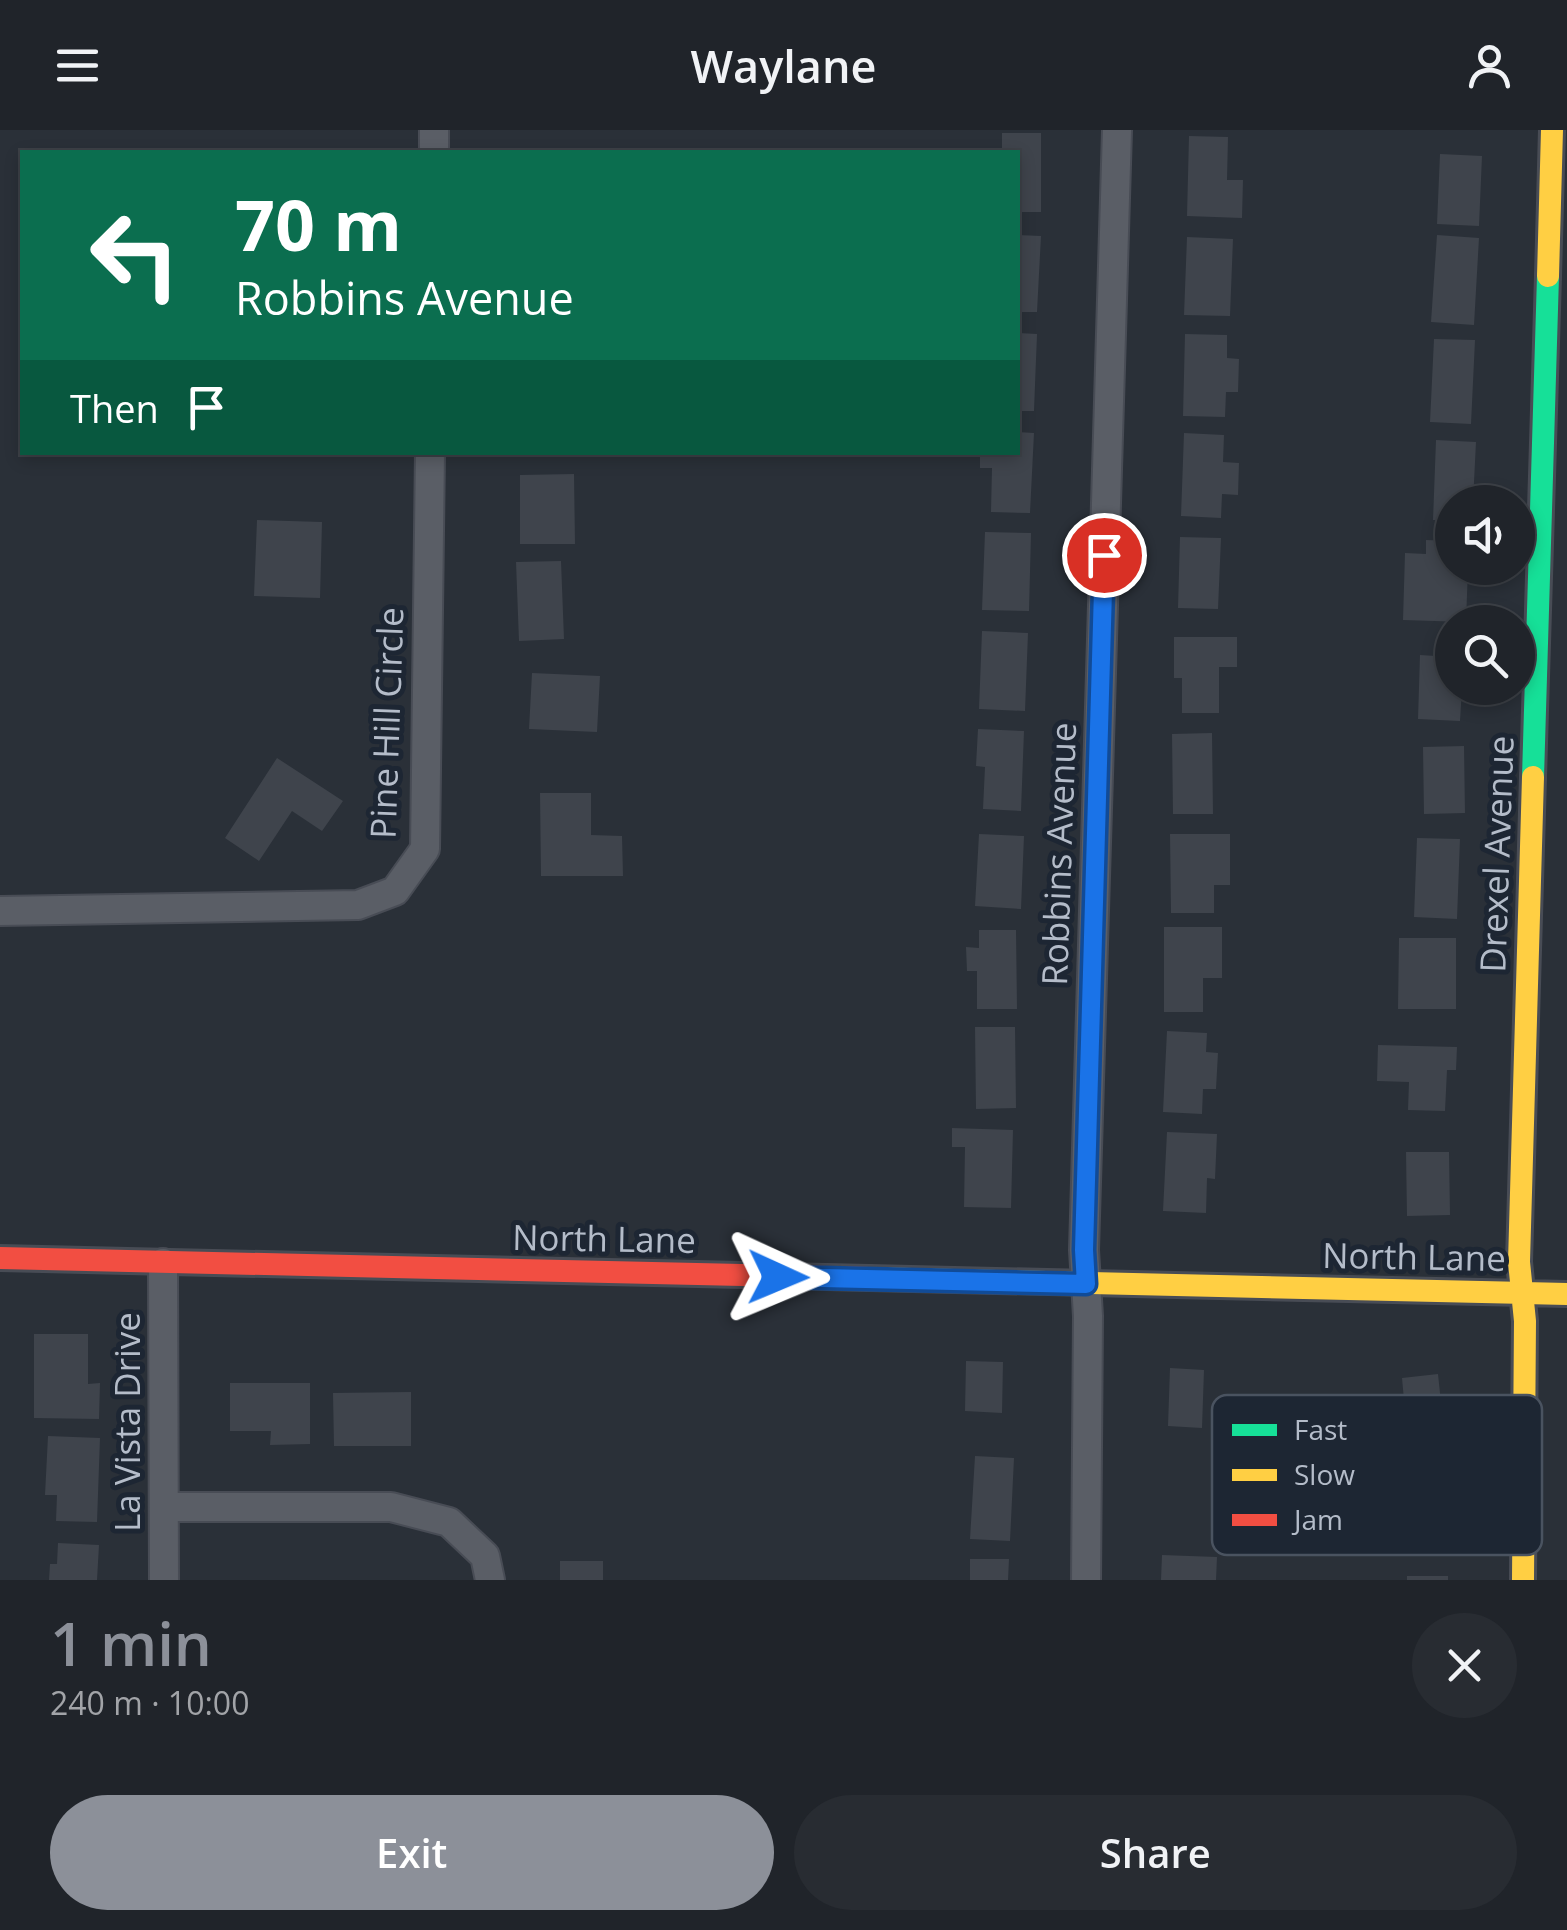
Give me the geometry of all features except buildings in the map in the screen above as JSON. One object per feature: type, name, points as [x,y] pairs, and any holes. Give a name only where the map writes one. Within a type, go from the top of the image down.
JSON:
[{"type":"street","name":"Robbins Avenue","points":[[1086,1580],[1085,1211],[1117,130]]},
{"type":"street","name":"Drexel Avenue","points":[[1524,1395],[1525,1321],[1519,1262],[1552,130]]},
{"type":"street","name":"Pine Hill Circle","points":[[0,911],[358,905],[395,892],[425,848],[430,455]]},
{"type":"street","name":"North Lane","points":[[0,1258],[1567,1294]]},
{"type":"street","name":"La Vista Drive","points":[[163,1263],[164,1580]]},
{"type":"street","points":[[164,1506],[391,1507],[449,1522],[486,1556],[490,1580]]},
{"type":"street","name":"Drexel Avenue","points":[[1523,1555],[1523,1580]]},
{"type":"traffic: fast","points":[[1533,777],[1548,276]]},
{"type":"traffic: slow","points":[[1548,276],[1552,130]]},
{"type":"traffic: slow","points":[[1524,1395],[1525,1321],[1519,1262],[1533,777]]},
{"type":"traffic: slow","points":[[869,1278],[1567,1294]]},
{"type":"traffic: slow","points":[[1523,1555],[1523,1580]]},
{"type":"traffic: jam","points":[[0,1258],[869,1278]]},
{"type":"route","points":[[778,1277],[1086,1284],[1104,555]]}]
